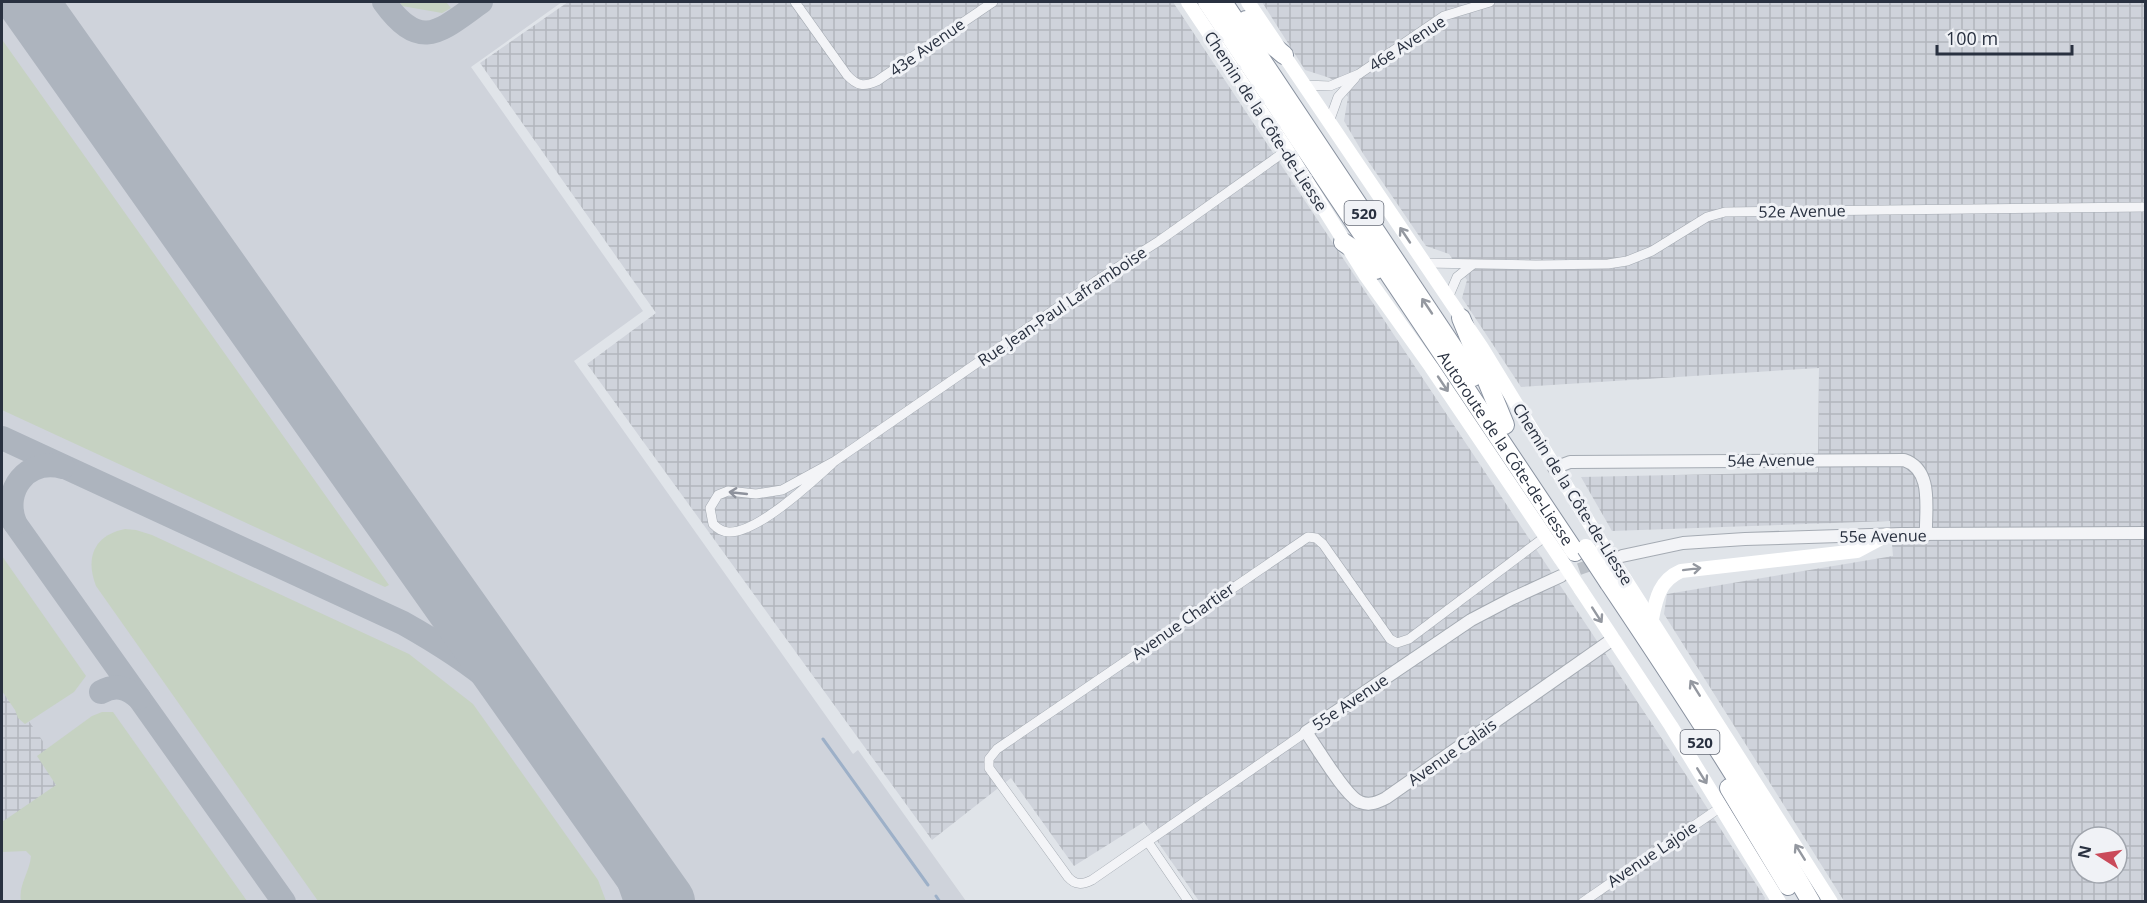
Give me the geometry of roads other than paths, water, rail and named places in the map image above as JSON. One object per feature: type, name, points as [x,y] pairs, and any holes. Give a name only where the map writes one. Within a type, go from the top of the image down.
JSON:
[{"type":"highway","name":"Autoroute de la Côte-de-Liesse","points":[[1207,2],[1416,314],[1581,551]]},
{"type":"highway","name":"Autoroute de la Côte-de-Liesse","points":[[1223,2],[1505,425],[1797,902]]},
{"type":"highway","points":[[1229,2],[1256,31],[1284,55]]},
{"type":"highway","points":[[1343,242],[1365,257],[1416,314]]},
{"type":"highway","points":[[1461,318],[1505,425]]},
{"type":"highway","name":"Autoroute de la Côte-de-Liesse","points":[[1603,585],[1733,772],[1811,902]]},
{"type":"main road","name":"Chemin de la Côte-de-Liesse","points":[[1188,2],[1287,150],[1343,242],[1546,536],[1581,551]]},
{"type":"main road","name":"Chemin de la Côte-de-Liesse","points":[[1248,2],[1495,368],[1554,468],[1581,551],[1603,585],[1652,619],[1831,902]]},
{"type":"main road","points":[[1652,619],[1662,586],[1671,576],[1681,571],[1857,551],[1887,535]]},
{"type":"main road","name":"Chemin de la Côte-de-Liesse","points":[[1603,585],[1613,639],[1722,807],[1779,902]]},
{"type":"street","name":"43e Avenue","points":[[795,2],[847,75],[859,85],[866,86],[877,81],[993,2]]},
{"type":"street","name":"46e Avenue","points":[[1305,85],[1330,86],[1359,74],[1444,16],[1490,2]]},
{"type":"street","name":"46e Avenue","points":[[1329,122],[1338,97],[1359,74]]},
{"type":"street","name":"Rue Jean-Paul Laframboise","points":[[835,461],[792,500],[765,518],[737,532],[720,530],[713,524],[710,514],[712,503],[723,492],[756,494],[782,490],[835,461],[1096,280],[1167,236],[1287,150]]},
{"type":"street","name":"52e Avenue","points":[[1424,262],[1459,262],[1472,265],[1598,264],[1627,261],[1652,251],[1707,216],[1725,212],[2145,207]]},
{"type":"street","points":[[1448,298],[1457,277],[1472,265]]},
{"type":"street","name":"54e Avenue","points":[[1554,468],[1570,462],[1904,460],[1917,466],[1924,478],[1926,535]]},
{"type":"street","name":"55e Avenue","points":[[1622,556],[1683,543],[1722,540],[1887,535],[2145,533]]},
{"type":"street","name":"Avenue Chartier","points":[[1148,842],[1092,880],[1083,884],[1072,882],[992,773],[989,764],[991,756],[1007,742],[1308,537],[1316,538],[1323,544],[1390,639],[1397,643],[1409,639],[1546,536]]},
{"type":"street","name":"55e Avenue","points":[[1148,842],[1454,631],[1511,598],[1561,576]]},
{"type":"street","name":"Avenue Calais","points":[[1306,732],[1351,796],[1360,802],[1373,804],[1402,787],[1613,639]]},
{"type":"street","name":"Avenue Lajoie","points":[[1583,902],[1722,807]]},
{"type":"street","points":[[1148,842],[1189,902]]},
{"type":"waterway","points":[[823,739],[928,885]]},
{"type":"waterway","points":[[936,896],[940,902]]},
{"type":"tunnel","points":[[1562,575],[1602,561]]}]
